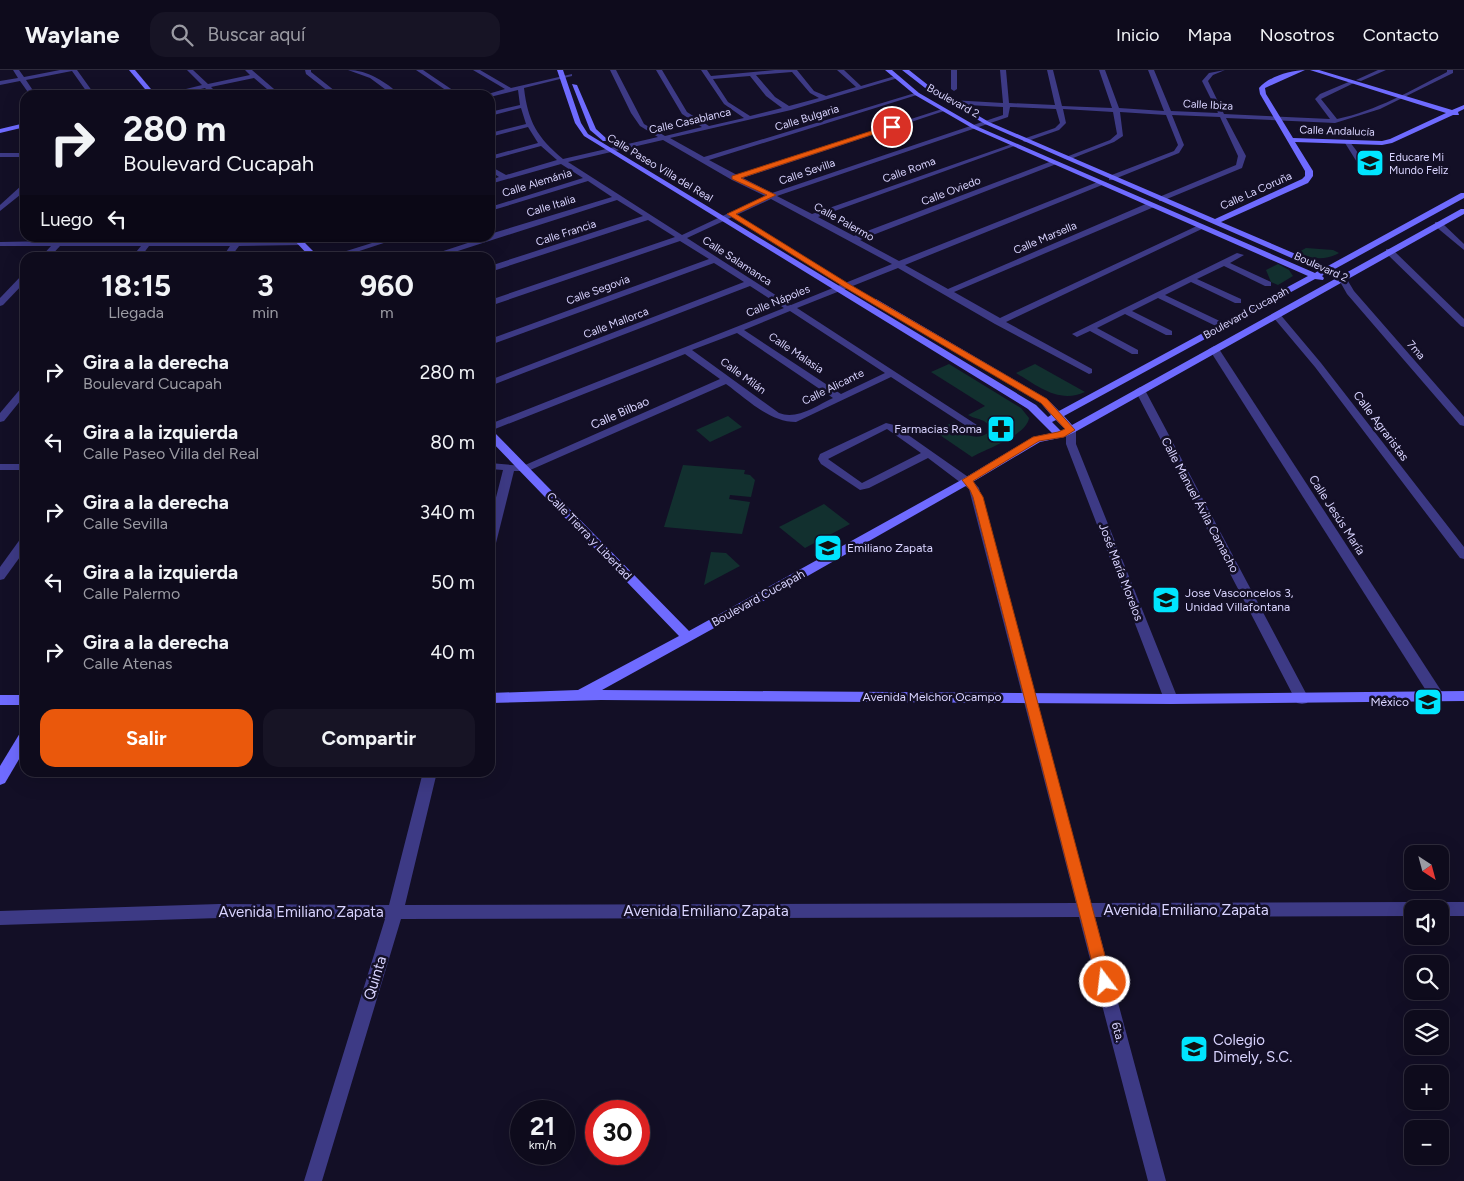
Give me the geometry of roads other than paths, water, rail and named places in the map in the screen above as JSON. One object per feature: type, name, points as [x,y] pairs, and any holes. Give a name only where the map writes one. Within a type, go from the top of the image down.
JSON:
[{"type":"street","points":[[16,70],[30,90]]},
{"type":"street","points":[[0,83],[72,70],[88,90]]},
{"type":"street","points":[[132,70],[149,90]]},
{"type":"street","points":[[190,70],[210,90]]},
{"type":"street","points":[[248,70],[272,90]]},
{"type":"street","points":[[308,70],[308,73],[330,90]]},
{"type":"street","points":[[351,70],[372,77],[390,90]]},
{"type":"street","points":[[419,70],[449,90]]},
{"type":"street","points":[[476,70],[510,90]]},
{"type":"street","name":"Calle Palermo","points":[[613,70],[642,125],[735,178],[773,195],[854,239],[998,322],[1089,371]]},
{"type":"street","points":[[659,70],[684,113],[708,128]]},
{"type":"street","points":[[704,70],[726,103],[750,119]]},
{"type":"street","points":[[709,78],[794,70],[812,92],[826,98]]},
{"type":"street","points":[[840,70],[859,88]]},
{"type":"street","name":"Boulevard 2","points":[[888,70],[895,78],[917,94],[974,127],[1350,292]]},
{"type":"street","name":"Boulevard 2","points":[[905,70],[931,90],[987,122],[1024,140],[1325,269],[1342,278],[1350,292]]},
{"type":"street","points":[[954,70],[954,89]]},
{"type":"street","points":[[1003,70],[1007,105]]},
{"type":"street","points":[[1024,140],[1062,126],[1064,123],[1050,70]]},
{"type":"street","points":[[1068,158],[1119,138],[1121,135],[1116,110],[1102,70]]},
{"type":"street","points":[[1112,178],[1177,152],[1180,148],[1181,145],[1151,70]]},
{"type":"street","points":[[1162,199],[1239,166],[1242,156],[1224,116],[1205,81],[1211,74],[1222,70]]},
{"type":"street","name":"Calle La Coruña","points":[[1214,222],[1305,181],[1309,176],[1309,171],[1277,118],[1262,88],[1266,84],[1302,70]]},
{"type":"street","points":[[1313,70],[1460,110],[1464,116]]},
{"type":"street","points":[[1327,70],[1356,81]]},
{"type":"street","points":[[1334,121],[1318,99],[1322,95],[1383,70]]},
{"type":"street","name":"Calle Ibiza","points":[[951,102],[1334,121],[1350,118],[1403,95],[1450,73],[1450,70]]},
{"type":"street","points":[[495,94],[522,88],[565,73]]},
{"type":"street","name":"Calle Paseo Villa del Real","points":[[565,73],[593,130],[838,289],[1032,407],[1060,435]]},
{"type":"street","name":"Calle Paseo Villa del Real","points":[[565,73],[578,122],[586,135],[609,151],[727,216],[1044,401],[1071,430]]},
{"type":"street","points":[[752,74],[769,96],[778,104],[789,108]]},
{"type":"street","points":[[188,90],[255,76]]},
{"type":"street","name":"Calle Casablanca","points":[[495,181],[562,161],[750,119],[895,78]]},
{"type":"street","name":"Calle Salamanca","points":[[522,88],[522,106],[529,125],[541,144],[562,161],[975,427]]},
{"type":"street","name":"Calle Bulgaria","points":[[702,160],[917,94]]},
{"type":"street","name":"Calle Sevilla","points":[[495,301],[681,238],[773,195],[1006,116],[1007,105]]},
{"type":"street","points":[[495,113],[522,106]]},
{"type":"street","points":[[735,178],[944,110]]},
{"type":"street","name":"Calle Andalucía","points":[[1291,140],[1365,144],[1392,141],[1460,110]]},
{"type":"street","points":[[495,134],[529,125]]},
{"type":"street","points":[[0,131],[20,127]]},
{"type":"street","points":[[1348,143],[1363,166]]},
{"type":"street","points":[[495,157],[541,144]]},
{"type":"street","name":"Calle Roma","points":[[812,217],[1014,145]]},
{"type":"street","points":[[0,155],[20,155]]},
{"type":"street","name":"Calle Oviedo","points":[[854,239],[1055,163]]},
{"type":"street","points":[[495,171],[505,178]]},
{"type":"street","name":"Calle Alemánia","points":[[495,207],[590,178]]},
{"type":"street","name":"Calle Nápoles","points":[[495,426],[687,351],[1102,183]]},
{"type":"street","points":[[0,209],[20,191]]},
{"type":"street","name":"Boulevard Cucapah","points":[[1036,439],[1048,421],[1058,415],[1464,195]]},
{"type":"street","name":"Calle Italia","points":[[495,235],[619,197]]},
{"type":"street","name":"Calle Marsella","points":[[948,292],[1152,205]]},
{"type":"street","name":"Boulevard Cucapah","points":[[582,695],[688,638],[1036,439],[1060,435],[1071,430],[1214,348],[1464,210]]},
{"type":"street","name":"Calle Francia","points":[[495,267],[648,217]]},
{"type":"street","points":[[1401,244],[1413,231],[1416,225],[1414,221]]},
{"type":"street","points":[[1438,224],[1464,248]]},
{"type":"street","points":[[998,322],[1202,227]]},
{"type":"street","points":[[0,244],[41,242]]},
{"type":"street","points":[[50,252],[60,242]]},
{"type":"street","points":[[140,252],[148,242]]},
{"type":"street","points":[[301,242],[310,252]]},
{"type":"street","points":[[348,252],[382,242]]},
{"type":"street","name":"Calle Italia","points":[[444,252],[475,242]]},
{"type":"street","points":[[1389,251],[1464,324]]},
{"type":"street","points":[[1077,334],[1240,255]]},
{"type":"street","name":"Calle Segovia","points":[[495,340],[714,260]]},
{"type":"street","points":[[1224,263],[1268,284]]},
{"type":"street","points":[[1191,279],[1238,301]]},
{"type":"street","points":[[0,303],[20,282]]},
{"type":"street","name":"Calle Mallorca","points":[[495,382],[750,283]]},
{"type":"street","name":"7ma","points":[[1350,292],[1464,423]]},
{"type":"street","points":[[1158,295],[1223,326]]},
{"type":"street","points":[[1126,311],[1169,333]]},
{"type":"street","name":"Calle Agraristas","points":[[1276,315],[1318,365],[1464,555]]},
{"type":"street","points":[[1090,328],[1135,352]]},
{"type":"street","name":"Calle Malasia","points":[[739,330],[840,398]]},
{"type":"street","name":"Calle Jesús María","points":[[1214,348],[1437,696]]},
{"type":"street","name":"Calle Milán","points":[[687,351],[775,415],[785,419]]},
{"type":"street","name":"Calle Alicante","points":[[785,419],[796,419],[890,374]]},
{"type":"street","name":"Calle Bilbao","points":[[524,469],[726,380]]},
{"type":"street","name":"Calle Manuel Ávila Camacho","points":[[1140,390],[1302,699]]},
{"type":"street","points":[[0,419],[20,395]]},
{"type":"street","points":[[1450,408],[1464,408]]},
{"type":"street","points":[[928,454],[860,487],[823,459],[824,456],[886,426],[928,454],[967,480]]},
{"type":"street","name":"José María Morelos","points":[[1071,430],[1071,444],[1171,700]]},
{"type":"street","name":"José María Morelos","points":[[1060,435],[1071,444]]},
{"type":"street","name":"Calle Tierra y Libertad","points":[[495,439],[688,638]]},
{"type":"street","points":[[0,467],[20,467]]},
{"type":"street","points":[[495,467],[524,469]]},
{"type":"street","points":[[495,523],[509,469]]},
{"type":"street","name":"6ta.","points":[[967,480],[974,488],[978,497],[1029,698],[1157,1181]]},
{"type":"street","points":[[0,576],[20,548]]},
{"type":"street","name":"Avenida Melchor Ocampo","points":[[495,698],[582,695],[1171,700],[1464,696]]},
{"type":"street","points":[[0,700],[20,700]]},
{"type":"street","points":[[0,779],[20,745]]},
{"type":"street","name":"Quinta","points":[[313,1181],[396,912],[429,777]]},
{"type":"street","name":"Avenida Emiliano Zapata","points":[[0,918],[219,911],[1404,909]]},
{"type":"street","points":[[1449,909],[1464,909]]},
{"type":"place","name":"Educare Mi Mundo Feliz","points":[[1370,163]]},
{"type":"place","name":"Farmacias Roma","points":[[1001,429]]},
{"type":"place","name":"Emiliano Zapata","points":[[828,548]]},
{"type":"place","name":"Jose Vasconcelos 3, Unidad Villafontana","points":[[1166,600]]},
{"type":"place","name":"México","points":[[1428,702]]},
{"type":"place","name":"Colegio Dimely, S.C.","points":[[1194,1049]]}]
